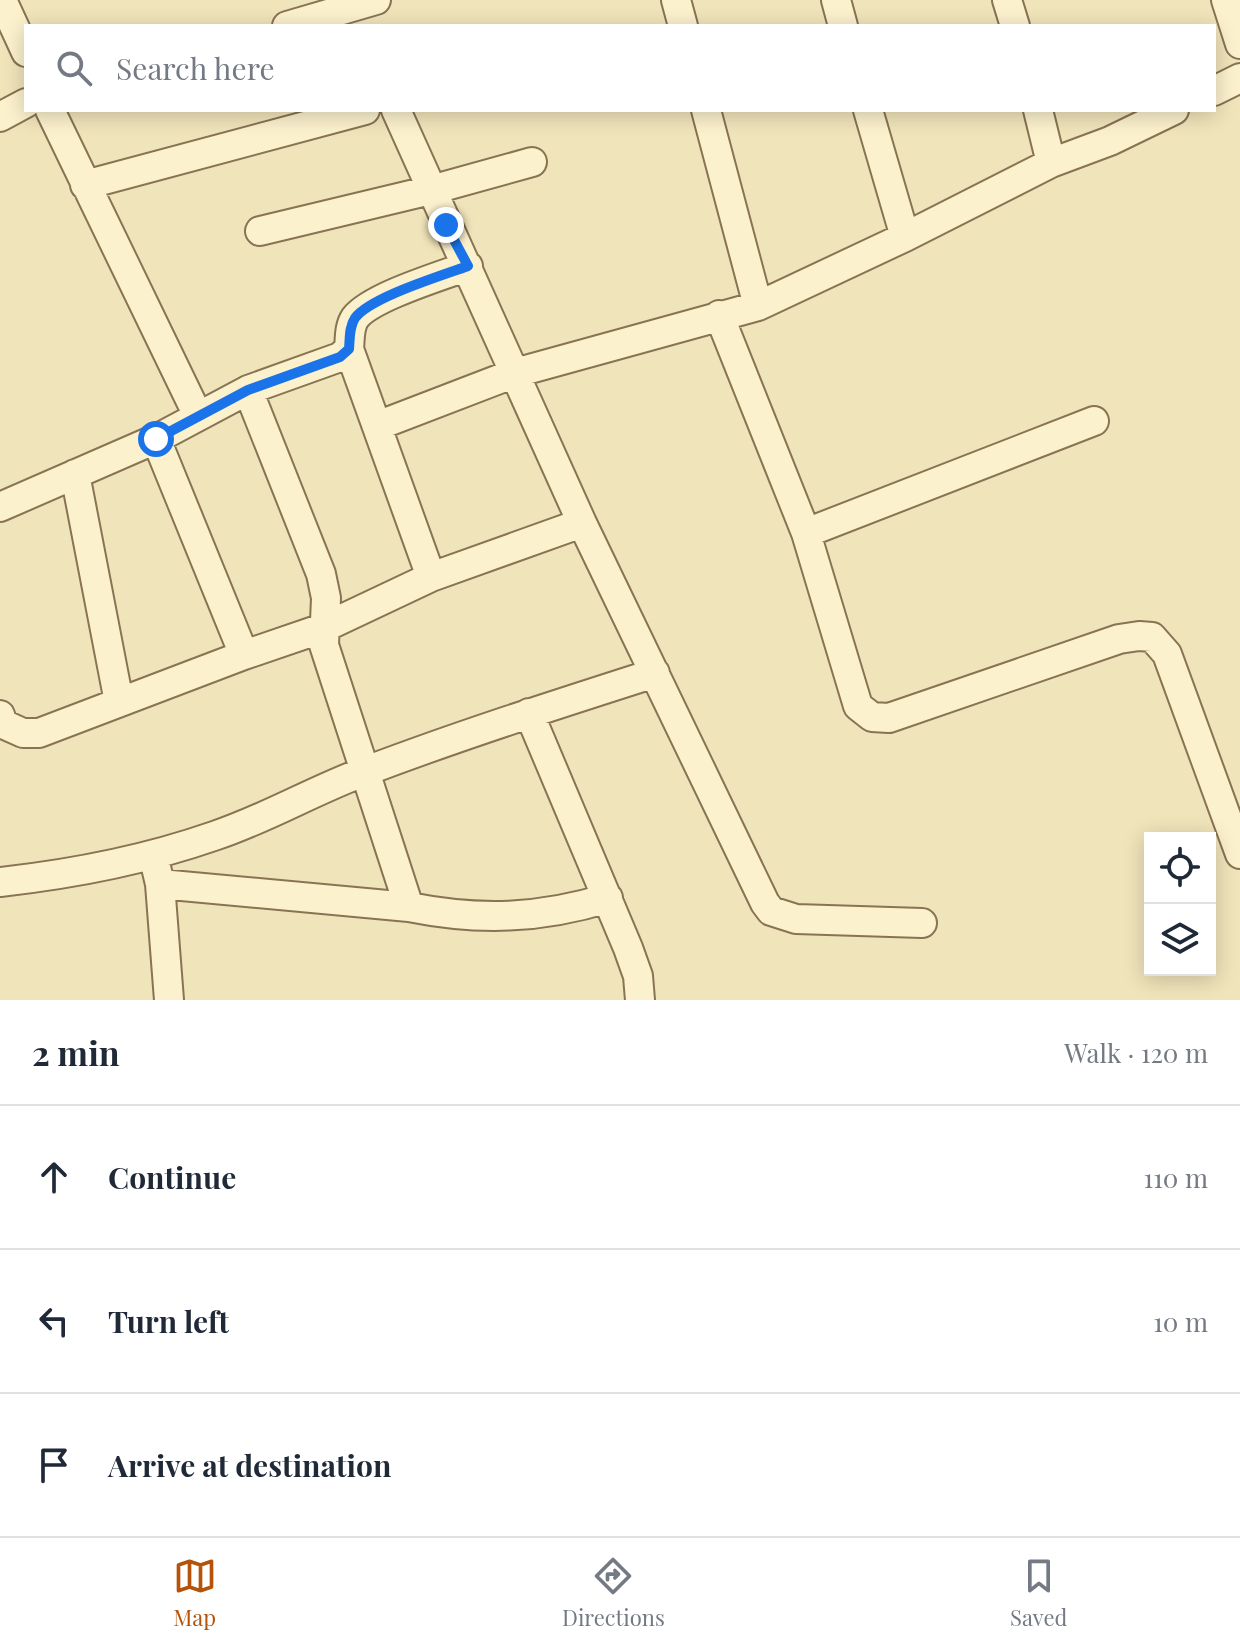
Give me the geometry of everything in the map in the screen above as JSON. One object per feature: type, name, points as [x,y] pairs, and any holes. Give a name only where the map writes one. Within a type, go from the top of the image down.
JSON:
[{"type":"street","points":[[2,0],[24,48]]},
{"type":"street","points":[[296,24],[347,12],[376,0]]},
{"type":"street","points":[[676,0],[682,24]]},
{"type":"street","points":[[836,0],[842,24]]},
{"type":"street","points":[[1007,0],[1014,24]]},
{"type":"street","points":[[1226,0],[1240,44]]},
{"type":"street","points":[[1216,90],[1240,78]]},
{"type":"street","points":[[0,117],[24,104]]},
{"type":"street","points":[[51,112],[198,416]]},
{"type":"street","points":[[85,185],[358,112]]},
{"type":"street","points":[[397,112],[582,523],[765,903],[771,911],[796,919],[922,923]]},
{"type":"street","points":[[707,112],[758,306]]},
{"type":"street","points":[[869,112],[905,237]]},
{"type":"street","points":[[1038,112],[1051,163]]},
{"type":"street","points":[[377,426],[515,373],[758,306],[905,237],[1051,163],[1110,141],[1170,112]]},
{"type":"street","points":[[260,231],[532,162]]},
{"type":"street","points":[[431,577],[349,349],[350,330],[356,317],[381,300],[468,266]]},
{"type":"street","points":[[719,315],[806,533],[858,706],[872,717],[889,718],[1119,639],[1152,637],[1167,654],[1240,854]]},
{"type":"street","points":[[0,507],[156,439],[248,390],[335,360],[349,349]]},
{"type":"street","points":[[248,390],[321,574],[326,598],[324,645],[409,907]]},
{"type":"street","points":[[806,533],[1094,421]]},
{"type":"street","points":[[156,439],[244,655]]},
{"type":"street","points":[[75,474],[119,702]]},
{"type":"street","points":[[0,715],[3,724],[23,733],[39,733],[323,628],[431,577],[582,523]]},
{"type":"street","points":[[0,882],[61,875],[152,855],[217,836],[363,772],[529,713],[655,673]]},
{"type":"street","points":[[529,713],[608,898],[638,976],[640,1000]]},
{"type":"street","points":[[152,855],[160,884],[169,1000]]},
{"type":"street","points":[[160,884],[409,907],[441,913],[510,917],[567,910],[608,898]]},
{"type":"route","points":[[156,439],[248,390],[346,354],[350,330],[356,317],[381,300],[468,266],[446,225]]}]
